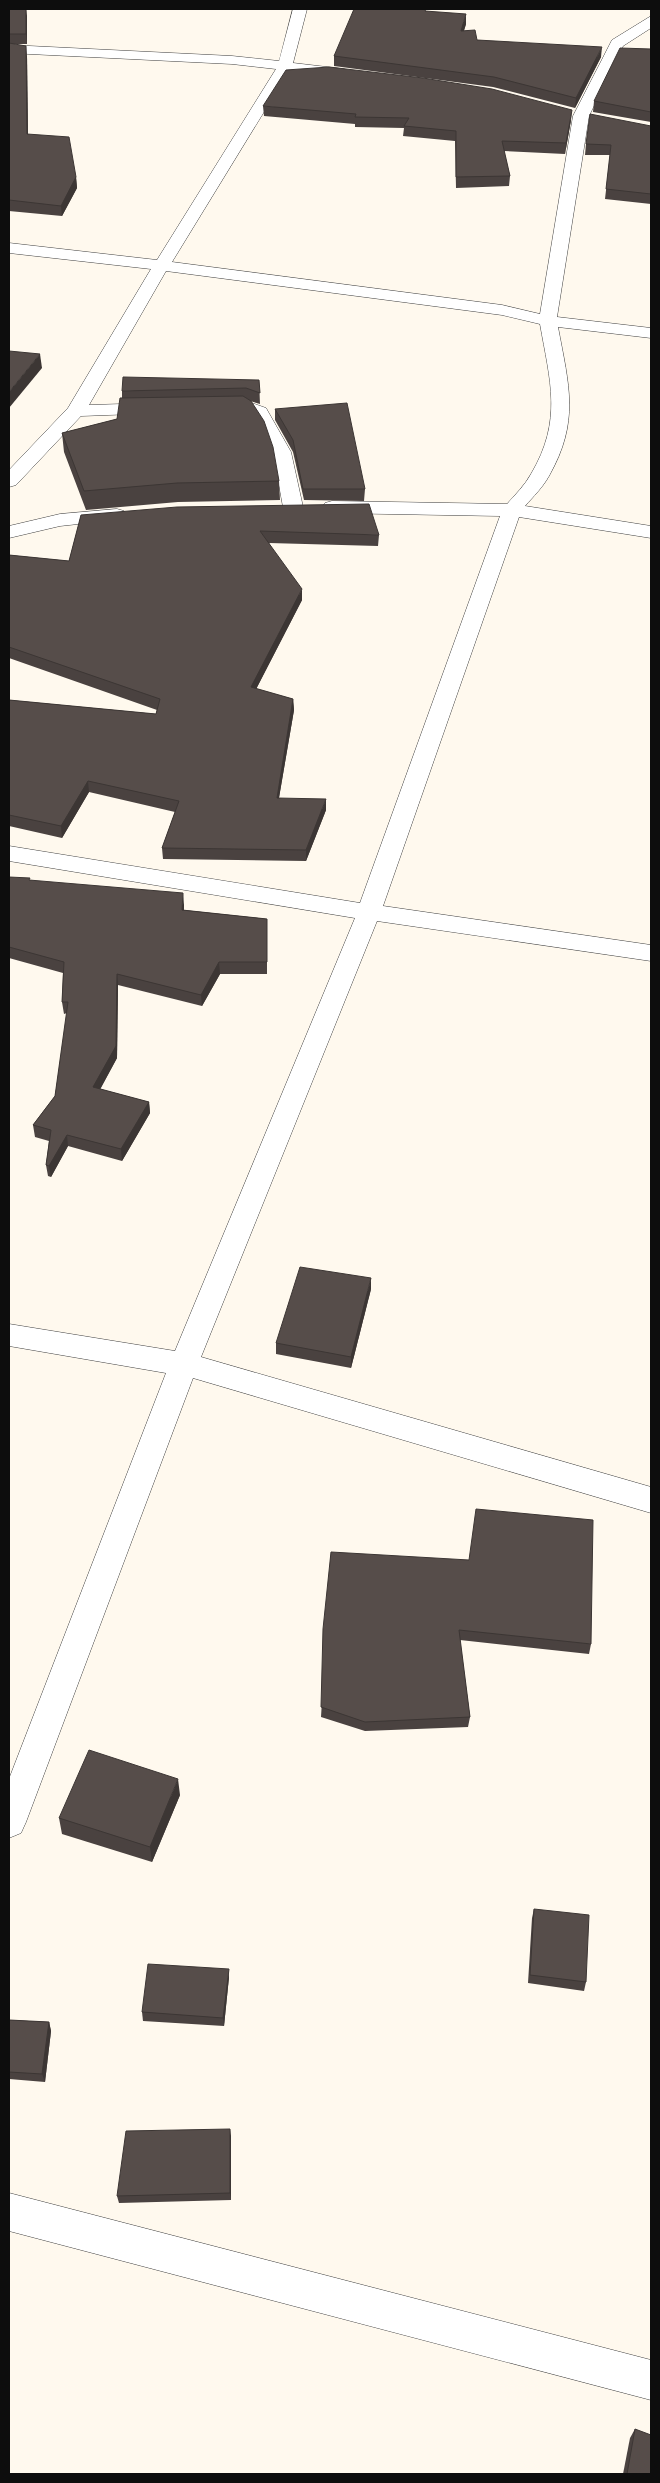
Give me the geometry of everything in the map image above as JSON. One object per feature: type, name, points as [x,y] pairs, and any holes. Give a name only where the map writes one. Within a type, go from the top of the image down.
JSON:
[{"type":"street","points":[[9,481],[76,411],[161,266],[285,66],[300,9]]},
{"type":"street","points":[[9,1822],[184,1364],[369,912],[512,510],[540,476],[560,428],[561,390],[548,321],[581,116],[617,43],[642,30],[651,20]]},
{"type":"street","points":[[9,49],[232,60],[354,74]]},
{"type":"street","points":[[564,111],[600,120]]},
{"type":"street","points":[[9,248],[502,310],[548,321],[651,333]]},
{"type":"street","points":[[202,408],[246,407],[259,412],[282,452],[283,507],[512,510],[651,532]]},
{"type":"street","points":[[76,411],[173,408]]},
{"type":"street","points":[[9,532],[60,520],[139,514]]},
{"type":"street","points":[[9,853],[369,912],[651,953]]},
{"type":"street","points":[[9,1335],[184,1364],[651,1500]]},
{"type":"street","points":[[9,2212],[651,2380]]},
{"type":"building","points":[[9,9],[26,9],[26,34],[9,34]]},
{"type":"building","points":[[354,9],[426,9],[425,11],[466,14],[461,31],[475,30],[477,40],[602,47],[576,98],[494,77],[334,56]]},
{"type":"building","points":[[9,43],[26,46],[27,134],[69,137],[76,177],[61,206],[9,200]]},
{"type":"building","points":[[620,48],[651,49],[651,112],[594,101]]},
{"type":"building","points":[[329,67],[423,78],[492,89],[572,110],[566,143],[502,141],[510,176],[456,177],[456,131],[404,126],[409,118],[355,117],[356,114],[263,106],[286,70]]},
{"type":"building","points":[[590,114],[651,126],[651,194],[606,189],[611,145],[586,144]]},
{"type":"building","points":[[9,351],[40,354],[9,392]]},
{"type":"building","points":[[123,377],[259,380],[260,393],[246,388],[122,391]]},
{"type":"building","points":[[243,396],[251,401],[264,421],[273,447],[279,481],[177,483],[84,491],[62,433],[117,419],[120,398]]},
{"type":"building","points":[[347,403],[365,489],[303,489],[293,440],[275,409]]},
{"type":"building","points":[[369,504],[379,535],[260,531],[302,589],[251,687],[293,699],[277,798],[326,799],[306,850],[162,848],[179,801],[88,781],[61,826],[9,815],[9,700],[156,714],[160,699],[9,647],[9,555],[69,561],[81,515],[177,507]]},
{"type":"building","points":[[9,877],[183,893],[182,910],[267,919],[267,962],[219,962],[201,995],[117,974],[116,1046],[93,1087],[149,1102],[121,1149],[67,1135],[49,1166],[46,1165],[51,1130],[33,1125],[55,1096],[68,1002],[62,1002],[64,962],[9,947]]},
{"type":"building","points":[[300,1267],[371,1278],[351,1357],[276,1343]]},
{"type":"building","points":[[476,1509],[593,1520],[591,1644],[459,1630],[470,1717],[365,1722],[321,1707],[323,1629],[331,1552],[469,1560]]},
{"type":"building","points":[[89,1750],[178,1779],[150,1847],[59,1818]]},
{"type":"building","points":[[534,1909],[589,1915],[586,1982],[530,1975]]},
{"type":"building","points":[[148,1964],[229,1969],[223,2018],[142,2012]]},
{"type":"building","points":[[9,2020],[49,2022],[42,2074],[9,2072]]},
{"type":"building","points":[[230,2129],[230,2193],[117,2196],[126,2131]]},
{"type":"building","points":[[635,2429],[651,2435],[651,2474],[627,2474]]}]
